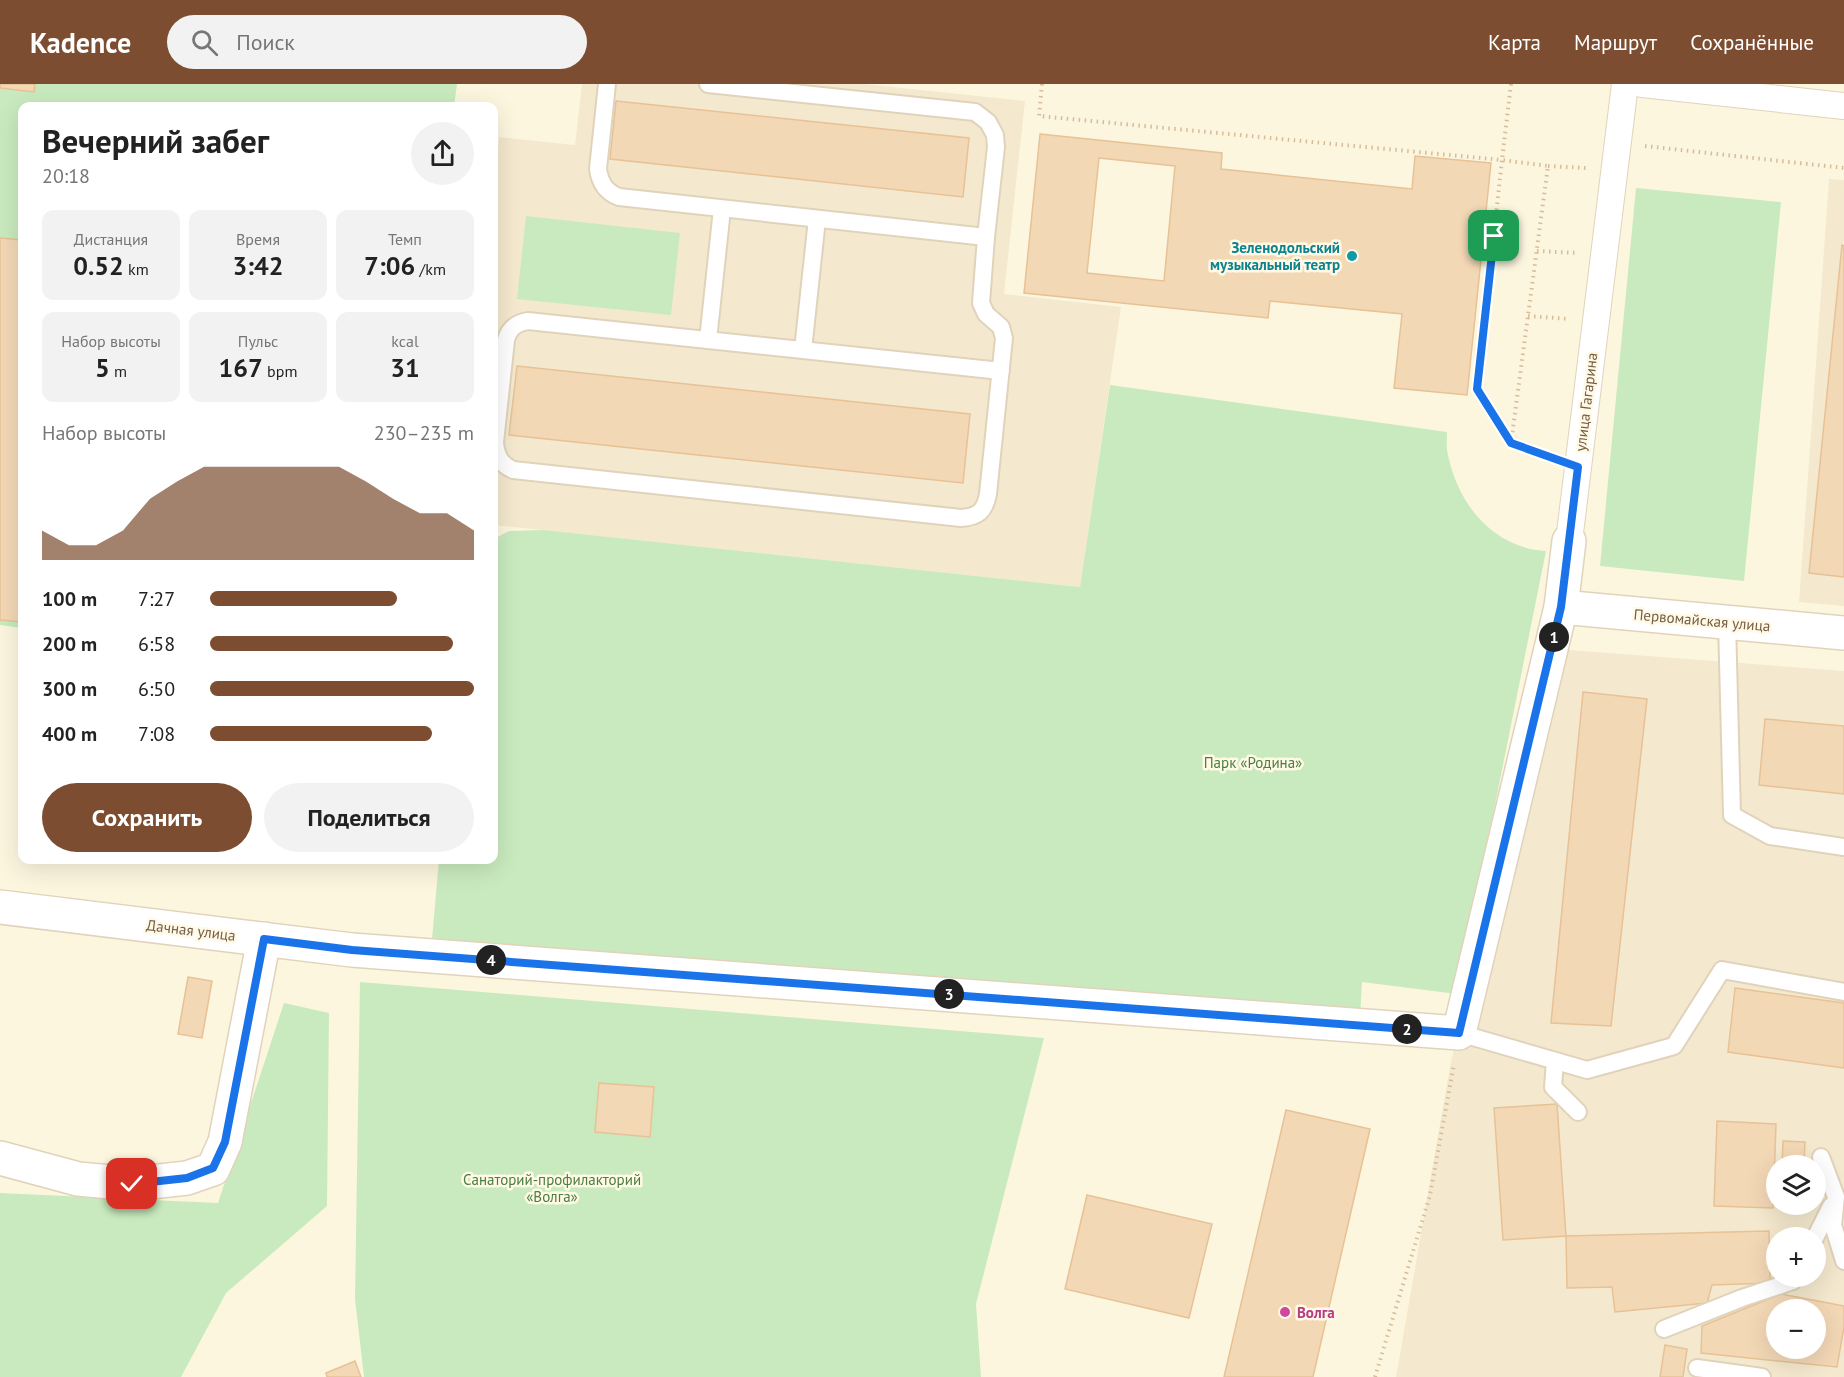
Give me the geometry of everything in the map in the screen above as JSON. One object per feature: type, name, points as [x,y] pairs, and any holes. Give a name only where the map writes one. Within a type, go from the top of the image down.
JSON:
[{"type":"street","name":"улица Гагарина","points":[[1459,1033],[1561,607],[1624,84]]},
{"type":"street","points":[[1642,84],[1706,87],[1844,106]]},
{"type":"street","name":"Первомайская улица","points":[[1561,607],[1844,633]]},
{"type":"street","name":"Дачная улица","points":[[0,907],[352,950],[1459,1033]]},
{"type":"street","points":[[0,1158],[78,1179],[132,1184],[187,1178],[213,1168],[225,1142],[264,939]]},
{"type":"lane","points":[[607,84],[598,169],[599,178],[607,190],[619,197],[986,237]]},
{"type":"lane","points":[[498,457],[502,463],[513,470],[961,518],[979,513],[987,502],[1004,345],[1003,332],[997,323],[986,314],[981,303],[996,147],[993,128],[975,112],[708,84]]},
{"type":"lane","points":[[708,339],[722,208]]},
{"type":"lane","points":[[803,350],[817,219]]},
{"type":"lane","points":[[498,414],[507,334],[515,325],[528,321],[1001,371]]},
{"type":"lane","points":[[1727,622],[1732,815],[1770,836],[1844,848]]},
{"type":"lane","points":[[1459,1033],[1587,1070],[1674,1046],[1722,970],[1844,992]]},
{"type":"lane","points":[[1555,1060],[1553,1087],[1578,1112]]},
{"type":"lane","points":[[1826,1166],[1840,1193],[1833,1225],[1844,1261]]},
{"type":"lane","points":[[1821,1227],[1840,1193]]},
{"type":"lane","points":[[1664,1329],[1775,1287]]},
{"type":"lane","points":[[1697,1368],[1762,1377]]},
{"type":"path","points":[[1042,84],[1039,116],[1614,170]]},
{"type":"path","points":[[1511,84],[1477,389],[1511,443],[1578,467]]},
{"type":"path","points":[[1618,142],[1844,168]]},
{"type":"path","points":[[1511,443],[1548,165]]},
{"type":"path","points":[[1537,251],[1604,255]]},
{"type":"path","points":[[1528,316],[1596,321]]},
{"type":"path","points":[[1375,1377],[1430,1195],[1459,1033]]},
{"type":"shaded area","points":[[582,84],[864,84],[1025,101],[1004,294],[1121,307],[1080,587],[498,525],[499,137],[575,145]]},
{"type":"shaded area","points":[[1829,179],[1844,180],[1844,606],[1799,602]]},
{"type":"shaded area","points":[[1543,648],[1844,671],[1844,1377],[1396,1377],[1450,1067]]},
{"type":"green space","points":[[0,84],[457,84],[455,102],[18,102],[18,627],[0,625]]},
{"type":"green space","points":[[1636,188],[1781,202],[1744,581],[1600,566]]},
{"type":"green space","points":[[526,216],[680,233],[671,315],[517,299]]},
{"type":"green space","name":"Парк «Родина»","points":[[1110,385],[1447,432],[1447,452],[1453,473],[1469,506],[1494,532],[1510,542],[1546,551],[1457,994],[1362,982],[1360,1018],[432,939],[439,864],[498,864],[498,537],[509,531],[543,530],[1080,587]]},
{"type":"green space","name":"Санаторий-профилакторий «Волга»","points":[[360,982],[1044,1038],[976,1304],[981,1377],[364,1377],[355,1299]]},
{"type":"green space","points":[[284,1003],[329,1013],[327,1206],[226,1293],[181,1377],[0,1377],[0,1193],[218,1203]]},
{"type":"building","points":[[0,84],[35,84],[34,92],[0,88]]},
{"type":"building","points":[[616,101],[969,138],[963,197],[610,159]]},
{"type":"building","points":[[1040,134],[1222,153],[1221,169],[1412,189],[1415,156],[1491,163],[1467,395],[1394,388],[1402,314],[1270,301],[1268,318],[1024,293]],"holes":[[[1099,158],[1175,166],[1164,281],[1087,273]]]},
{"type":"building","points":[[0,238],[18,240],[18,622],[0,620]]},
{"type":"building","points":[[1842,245],[1844,246],[1844,577],[1809,573]]},
{"type":"building","points":[[517,366],[970,414],[963,483],[509,435]]},
{"type":"building","points":[[1583,692],[1647,699],[1611,1026],[1551,1023]]},
{"type":"building","points":[[1765,719],[1844,726],[1844,794],[1759,785]]},
{"type":"building","points":[[188,977],[212,981],[202,1038],[178,1034]]},
{"type":"building","points":[[1735,988],[1844,1003],[1844,1068],[1728,1052]]},
{"type":"building","points":[[599,1083],[654,1087],[650,1137],[595,1132]]},
{"type":"building","points":[[1557,1104],[1566,1236],[1503,1240],[1494,1108]]},
{"type":"building","points":[[1286,1110],[1370,1129],[1313,1377],[1224,1377]]},
{"type":"building","points":[[1717,1121],[1776,1124],[1775,1155],[1766,1155],[1766,1208],[1714,1206]]},
{"type":"building","points":[[1783,1141],[1805,1142],[1804,1155],[1782,1155]]},
{"type":"building","points":[[1087,1195],[1212,1224],[1189,1318],[1065,1289]]},
{"type":"building","points":[[1766,1231],[1766,1283],[1712,1285],[1707,1303],[1615,1312],[1612,1287],[1567,1288],[1566,1236]]},
{"type":"building","points":[[1781,1294],[1807,1299],[1769,1299]]},
{"type":"building","points":[[1766,1300],[1766,1359],[1826,1359],[1826,1303],[1844,1306],[1844,1327],[1837,1367],[1701,1353],[1702,1326]]},
{"type":"building","points":[[1665,1345],[1687,1349],[1683,1377],[1660,1377]]},
{"type":"building","points":[[355,1361],[361,1377],[327,1377],[326,1373]]},
{"type":"place","name":"Зеленодольский музыкальный театр","points":[[1352,256]]},
{"type":"place","name":"Волга","points":[[1285,1312]]},
{"type":"route","points":[[132,1184],[187,1178],[213,1168],[225,1142],[264,939],[352,950],[1459,1033],[1561,607],[1578,467],[1511,443],[1477,389],[1494,236]]}]
